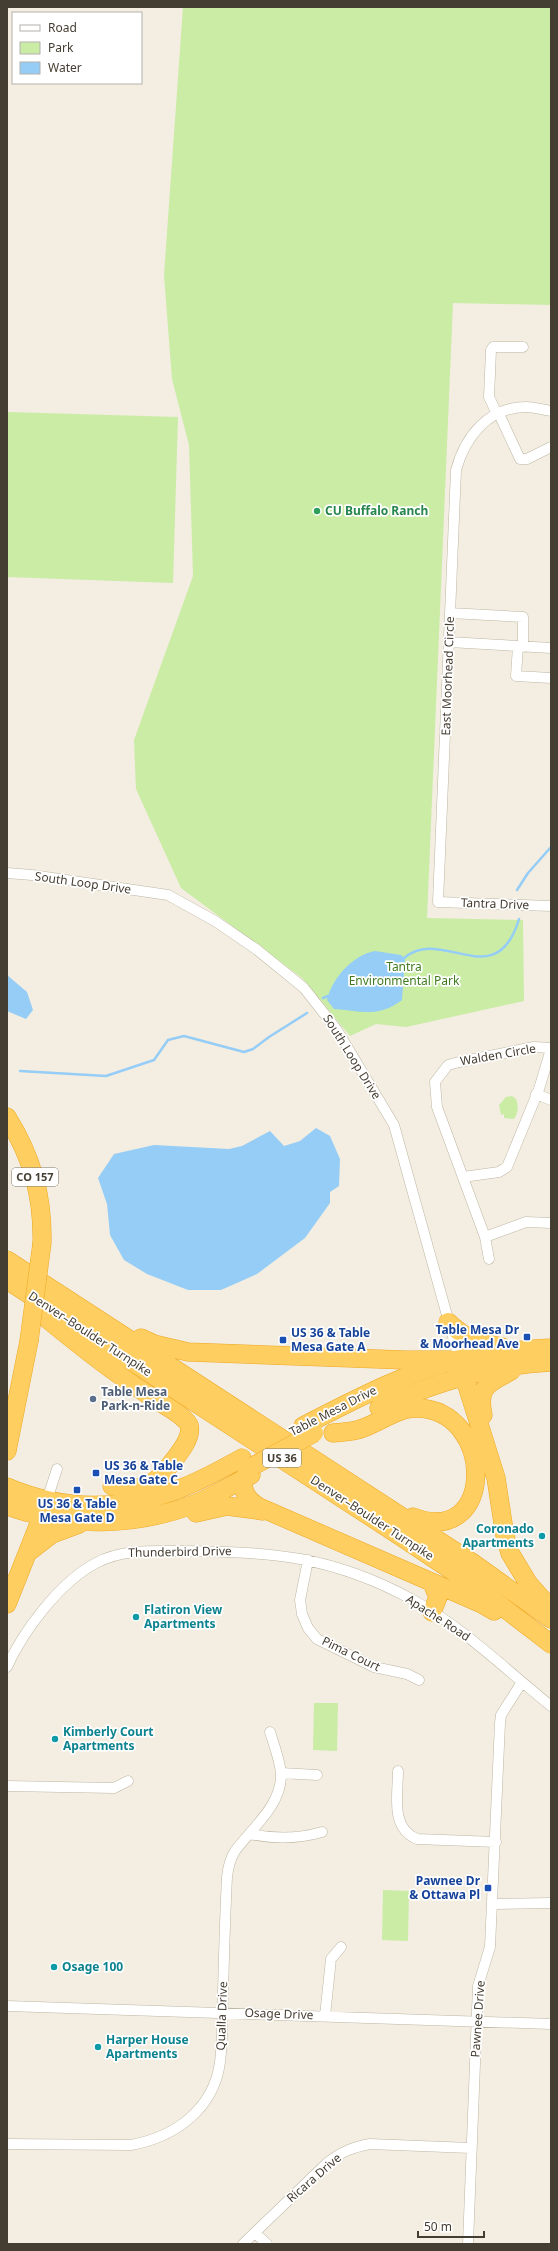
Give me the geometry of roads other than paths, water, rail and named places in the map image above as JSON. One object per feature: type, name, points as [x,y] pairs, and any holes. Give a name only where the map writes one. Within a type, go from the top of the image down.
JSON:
[{"type":"highway","name":"CO 157","points":[[7,1117],[26,1150],[34,1172],[42,1213],[42,1243],[29,1341],[7,1451]]},
{"type":"highway","name":"Denver–Boulder Turnpike","points":[[7,1260],[390,1508],[473,1563],[551,1619]]},
{"type":"highway","name":"Denver–Boulder Turnpike","points":[[7,1280],[407,1540],[478,1588],[551,1645]]},
{"type":"highway","points":[[7,1287],[116,1374],[169,1408],[188,1424],[190,1430],[188,1437],[177,1456],[161,1477],[146,1486],[127,1488],[112,1486],[140,1501]]},
{"type":"highway","points":[[78,1306],[154,1344],[188,1352],[236,1354],[282,1346],[343,1347],[373,1350],[405,1360],[462,1368],[496,1478],[505,1536],[510,1553],[528,1583],[551,1609]]},
{"type":"highway","points":[[448,1322],[473,1341],[519,1358],[482,1392],[480,1398],[487,1429],[486,1446]]},
{"type":"highway","name":"Table Mesa Drive","points":[[318,1433],[353,1401],[398,1380],[519,1358],[551,1348]]},
{"type":"highway","name":"Table Mesa Drive","points":[[519,1358],[551,1362]]},
{"type":"highway","name":"Table Mesa Drive","points":[[7,1486],[45,1508],[83,1522],[135,1520],[176,1510],[197,1503],[250,1469],[318,1433],[407,1395],[462,1368]]},
{"type":"highway","points":[[318,1433],[357,1430],[397,1413],[417,1408],[427,1409],[447,1418],[464,1433],[474,1453],[476,1475],[472,1496],[462,1512],[450,1520],[432,1523],[390,1508]]},
{"type":"highway","points":[[250,1469],[243,1489],[250,1502],[270,1513],[482,1604],[536,1639],[551,1645]]},
{"type":"highway","name":"Table Mesa Drive","points":[[7,1506],[45,1508],[119,1505],[140,1501],[250,1469]]},
{"type":"highway","points":[[135,1520],[152,1523],[167,1522],[204,1510],[227,1506],[270,1513]]},
{"type":"highway","points":[[7,1604],[45,1508]]},
{"type":"highway","points":[[27,1554],[40,1542],[52,1534],[83,1522]]},
{"type":"highway","points":[[432,1583],[438,1597],[432,1612]]},
{"type":"street","points":[[523,347],[493,347],[491,350],[490,397],[520,458],[527,459],[551,448]]},
{"type":"street","name":"East Moorhead Circle","points":[[438,902],[456,470],[462,450],[480,425],[498,414],[511,409],[527,407],[551,412]]},
{"type":"street","points":[[450,613],[523,617],[516,676],[551,678]]},
{"type":"street","points":[[449,642],[551,648]]},
{"type":"street","name":"South Loop Drive","points":[[7,874],[32,875],[168,895],[215,920],[256,949],[304,988],[337,1030],[394,1125],[462,1368]]},
{"type":"street","name":"Tantra Drive","points":[[438,902],[551,906]]},
{"type":"street","name":"Walden Circle","points":[[463,1177],[499,1172],[507,1167],[536,1094],[551,1049],[534,1047],[448,1065],[435,1082],[437,1107],[485,1237],[489,1259]]},
{"type":"street","points":[[536,1094],[551,1100]]},
{"type":"street","points":[[485,1237],[526,1222],[551,1223]]},
{"type":"street","points":[[45,1508],[56,1469]]},
{"type":"street","name":"Thunderbird Drive","points":[[7,1667],[26,1635],[60,1592],[95,1563],[114,1555],[133,1551],[227,1551],[272,1553],[308,1560]]},
{"type":"street","name":"Apache Road","points":[[308,1560],[338,1567],[375,1581],[414,1601],[432,1612],[479,1646],[551,1706]]},
{"type":"street","name":"Pima Court","points":[[308,1560],[300,1600],[302,1614],[308,1628],[317,1638],[374,1668],[407,1674],[419,1680]]},
{"type":"street","name":"Pawnee Drive","points":[[468,2244],[478,1986],[490,1948],[494,1904],[501,1715],[522,1682]]},
{"type":"street","points":[[270,1732],[281,1773],[318,1775]]},
{"type":"street","points":[[398,1771],[398,1818],[401,1828],[408,1835],[417,1839],[496,1842]]},
{"type":"street","name":"Qualla Drive","points":[[7,2144],[131,2146],[151,2142],[170,2133],[198,2110],[210,2093],[220,2062],[227,1877],[229,1864],[235,1852],[272,1804],[281,1773]]},
{"type":"street","points":[[7,1786],[114,1788],[128,1781]]},
{"type":"street","points":[[250,1834],[264,1837],[303,1837],[322,1832]]},
{"type":"street","points":[[494,1904],[551,1903]]},
{"type":"street","points":[[325,2016],[331,1959],[341,1947]]},
{"type":"street","name":"Osage Drive","points":[[7,2006],[551,2024]]},
{"type":"street","name":"Ricara Drive","points":[[243,2244],[327,2163],[340,2153],[354,2147],[370,2144],[471,2148]]},
{"type":"street","points":[[255,2233],[267,2244]]},
{"type":"water","points":[[375,951],[401,955],[405,959],[402,1000],[394,1006],[377,1011],[361,1012],[334,1009],[327,1000],[339,976],[351,962],[367,953]]},
{"type":"water","points":[[7,975],[27,992],[33,1010],[26,1019],[7,1011]]},
{"type":"water","points":[[316,1128],[330,1136],[340,1159],[339,1186],[330,1192],[330,1203],[305,1238],[257,1274],[221,1290],[188,1290],[147,1274],[124,1260],[110,1235],[107,1204],[98,1178],[114,1154],[154,1145],[229,1149],[242,1146],[270,1131],[284,1146],[300,1141]]},
{"type":"waterway","points":[[517,890],[528,873],[551,847]]},
{"type":"waterway","points":[[404,958],[419,950],[434,949],[482,956],[497,953],[509,941],[519,919]]},
{"type":"waterway","points":[[323,998],[328,996]]},
{"type":"waterway","points":[[20,1071],[106,1076],[154,1060],[168,1040],[184,1036],[244,1052],[253,1049],[307,1013]]},
{"type":"place","name":"CU Buffalo Ranch","points":[[317,511]]},
{"type":"place","name":"Table Mesa Dr & Moorhead Ave","points":[[527,1337]]},
{"type":"place","name":"US 36 & Table Mesa Gate A","points":[[283,1340]]},
{"type":"place","name":"Table Mesa Park-n-Ride","points":[[93,1399]]},
{"type":"place","name":"US 36 & Table Mesa Gate C","points":[[96,1473]]},
{"type":"place","name":"US 36 & Table Mesa Gate D","points":[[77,1490]]},
{"type":"place","name":"Coronado Apartments","points":[[542,1536]]},
{"type":"place","name":"Flatiron View Apartments","points":[[136,1617]]},
{"type":"place","name":"Kimberly Court Apartments","points":[[55,1739]]},
{"type":"place","name":"Pawnee Dr & Ottawa Pl","points":[[488,1888]]},
{"type":"place","name":"Osage 100","points":[[54,1967]]},
{"type":"place","name":"Harper House Apartments","points":[[98,2047]]},
{"type":"park label","name":"Tantra Environmental Park","points":[[404,974]]}]
